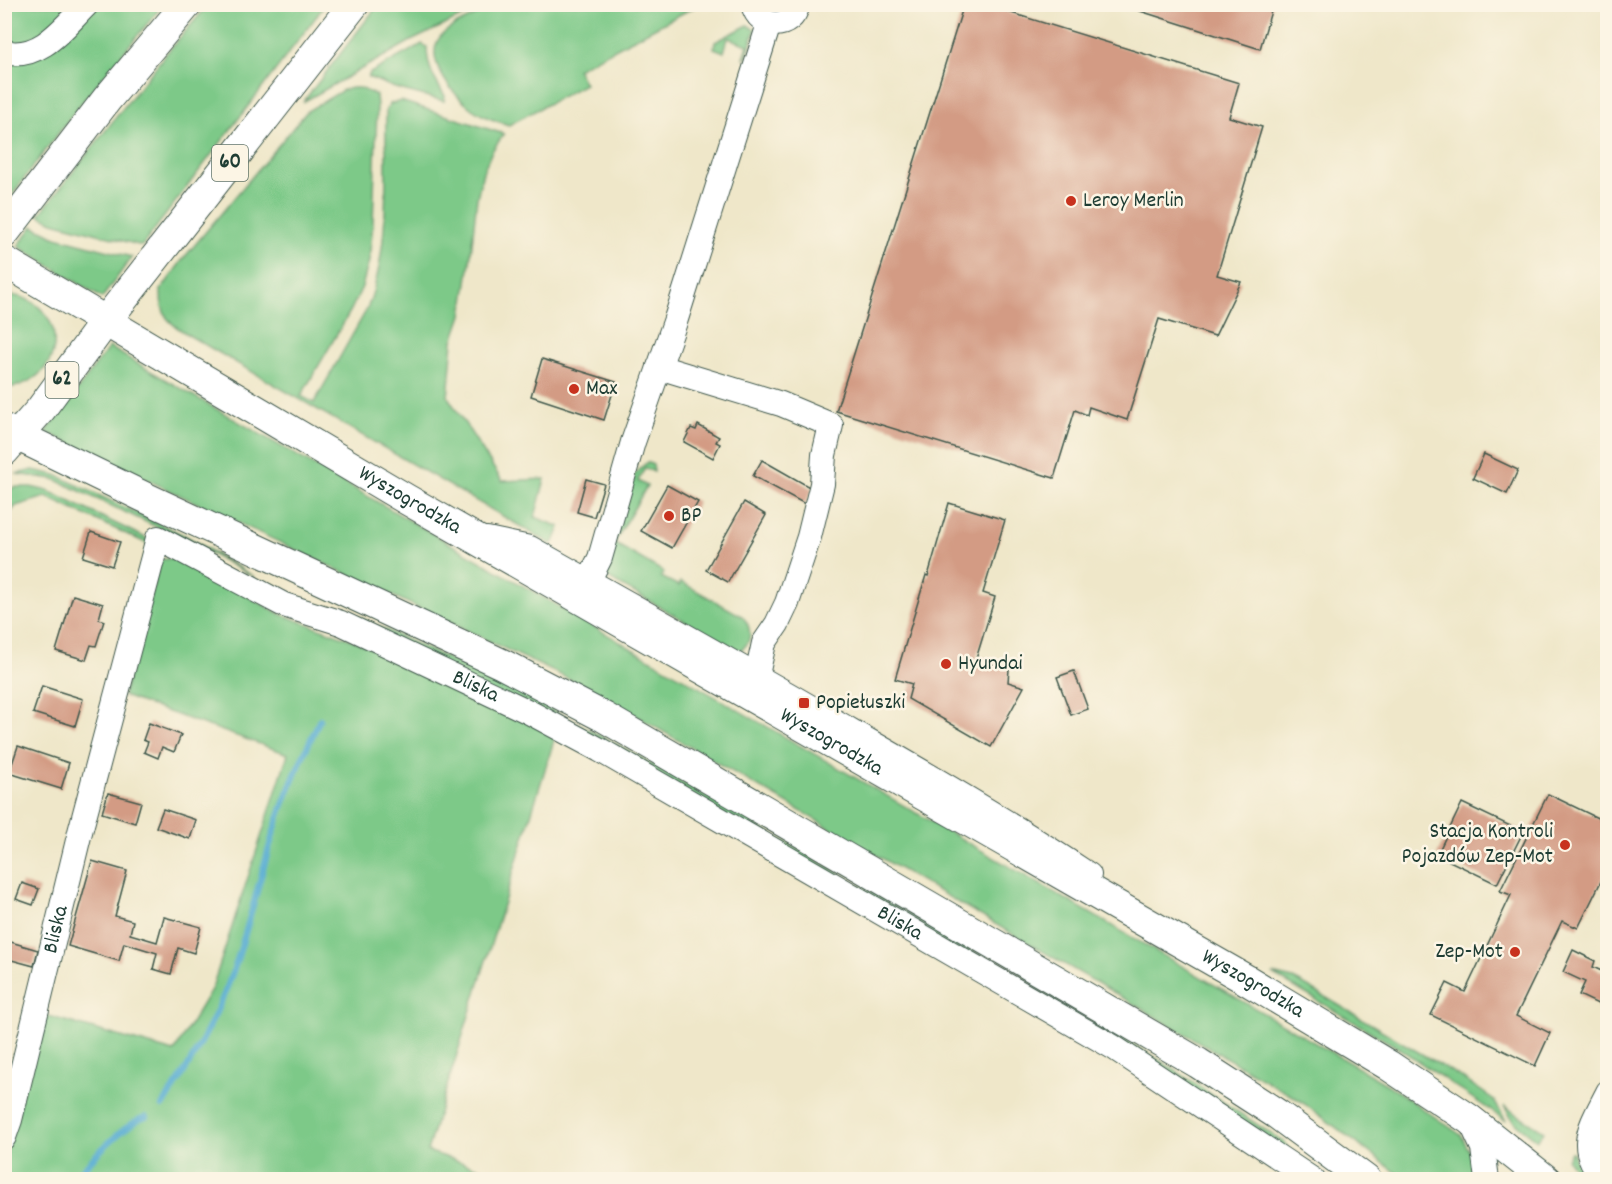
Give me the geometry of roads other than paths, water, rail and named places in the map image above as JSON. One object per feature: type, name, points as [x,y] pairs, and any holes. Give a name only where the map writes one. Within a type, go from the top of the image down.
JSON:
[{"type":"main road","points":[[4,233],[107,99],[187,4]]},
{"type":"main road","name":"60","points":[[105,322],[354,4]]},
{"type":"main road","name":"Wyszogrodzka","points":[[4,261],[472,536],[1245,979],[1388,1065],[1469,1119],[1546,1179]]},
{"type":"main road","name":"62","points":[[9,439],[41,409],[105,322]]},
{"type":"main road","points":[[9,439],[502,664],[604,717],[1198,1063],[1277,1114],[1366,1179]]},
{"type":"street","points":[[4,52],[20,55],[39,48],[87,4]]},
{"type":"street","points":[[753,4],[758,16],[769,24],[782,24],[788,21],[798,4]]},
{"type":"street","points":[[586,579],[593,572],[600,558],[633,442],[769,24]]},
{"type":"street","points":[[659,367],[781,404],[831,425],[824,455],[822,484],[797,579],[777,624],[764,643],[757,675]]},
{"type":"street","points":[[472,536],[530,548],[757,675],[1029,835],[1245,979]]},
{"type":"street","name":"Bliska","points":[[4,1137],[80,832],[158,538],[284,605],[341,623],[529,712],[600,750],[1113,1047],[1312,1179]]},
{"type":"street","points":[[1606,1179],[1593,1165],[1587,1147],[1588,1136],[1608,1092]]},
{"type":"street","points":[[1469,1119],[1484,1148],[1487,1179]]},
{"type":"waterway","points":[[162,1106],[193,1057],[227,987],[240,951],[281,811],[296,771],[320,719]]},
{"type":"waterway","points":[[74,1180],[118,1135],[146,1117]]},
{"type":"place","name":"Leroy Merlin","points":[[1071,201]]},
{"type":"place","name":"Max","points":[[574,389]]},
{"type":"place","name":"BP","points":[[669,516]]},
{"type":"place","name":"Hyundai","points":[[946,664]]},
{"type":"place","name":"Popiełuszki","points":[[804,703]]},
{"type":"place","name":"Stacja Kontroli Pojazdów Zep-Mot","points":[[1565,845]]},
{"type":"place","name":"Zep-Mot","points":[[1515,952]]}]
